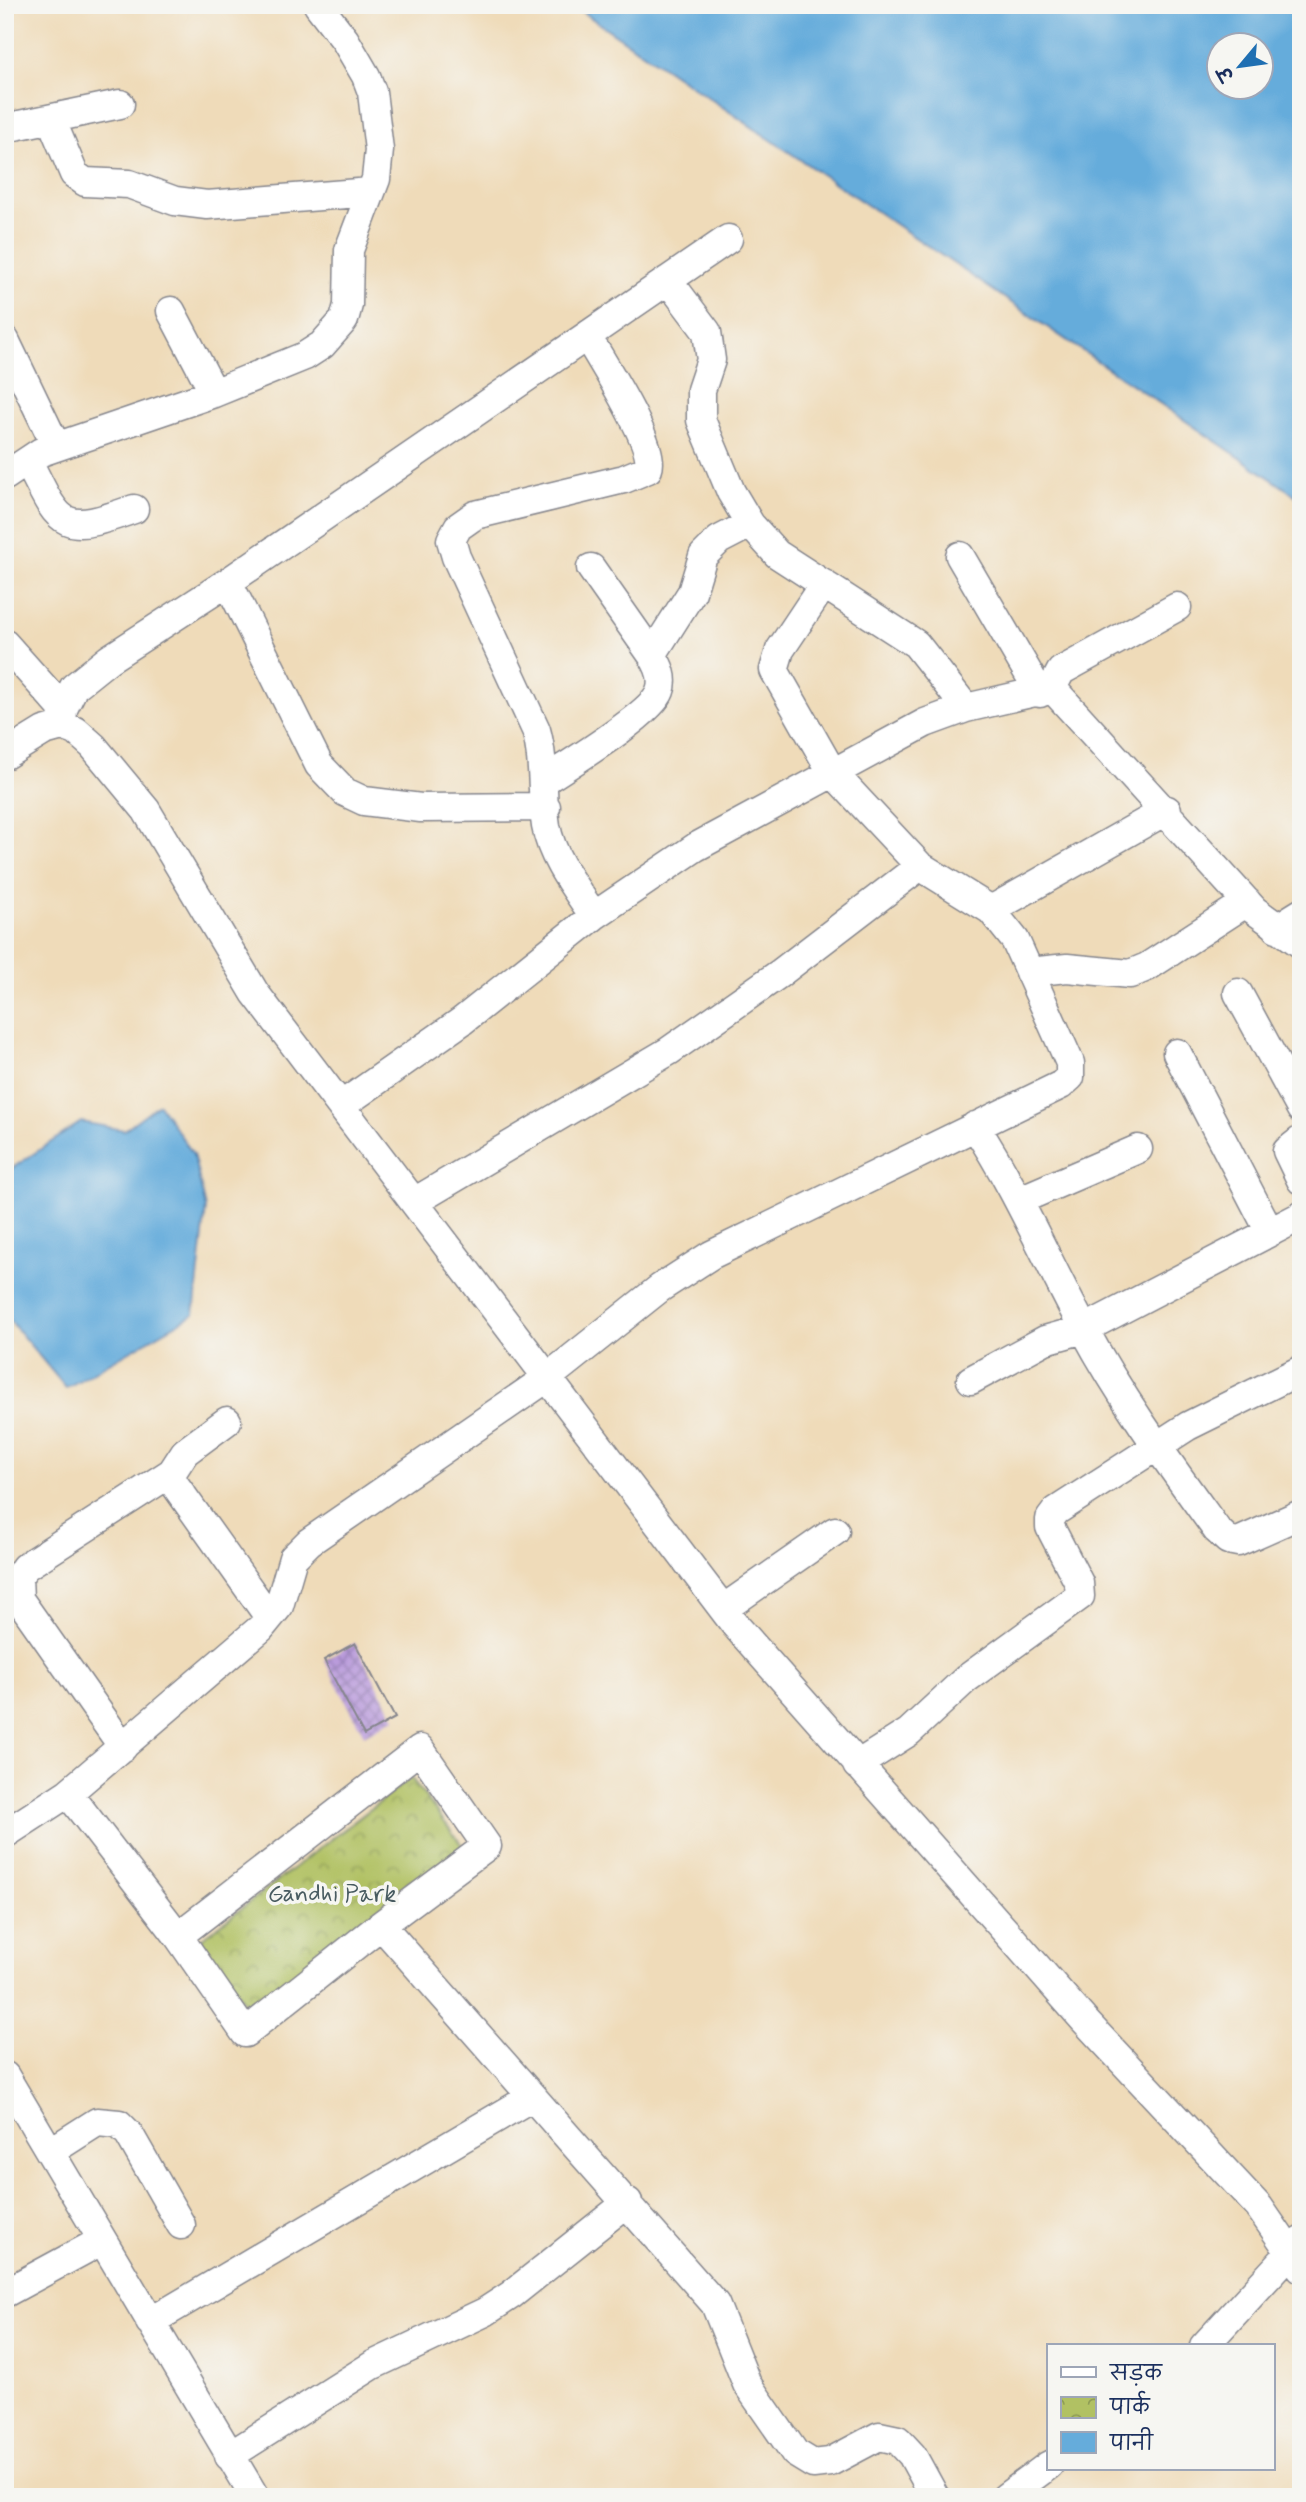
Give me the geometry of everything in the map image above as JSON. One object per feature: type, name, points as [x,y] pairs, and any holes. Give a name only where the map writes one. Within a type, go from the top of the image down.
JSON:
[{"type":"street","points":[[134,509],[91,524],[76,525],[62,517],[16,469],[56,446],[214,393],[305,356],[335,333],[344,320],[348,305],[349,250],[379,166],[379,150],[372,92],[356,57],[318,5]]},
{"type":"street","points":[[5,128],[120,104]]},
{"type":"street","points":[[51,119],[74,174],[85,181],[129,184],[175,201],[207,205],[371,192]]},
{"type":"street","points":[[5,755],[63,718],[74,687],[87,676],[728,239]]},
{"type":"street","points":[[668,280],[707,332],[711,360],[701,390],[701,420],[731,492],[750,524],[777,554],[916,645],[966,708]]},
{"type":"street","points":[[171,311],[214,393]]},
{"type":"street","points":[[587,336],[644,439],[651,460],[648,469],[624,479],[475,515],[458,527],[451,540],[536,730],[542,753],[546,825],[553,848],[594,916]]},
{"type":"street","points":[[5,340],[56,446]]},
{"type":"street","points":[[652,655],[692,592],[703,556],[719,540],[750,524]]},
{"type":"street","points":[[960,555],[1046,690],[1167,810],[1247,902],[1277,928],[1301,944]]},
{"type":"street","points":[[228,582],[319,765],[345,792],[365,801],[421,808],[545,794],[649,707],[662,684],[660,668],[591,568]]},
{"type":"street","points":[[5,1833],[68,1793],[270,1617],[287,1586],[293,1558],[309,1542],[547,1378],[660,1288],[711,1255],[777,1221],[840,1195],[1061,1085],[1070,1077],[1065,1048],[1019,947],[991,911],[920,866],[832,772],[774,670],[780,650],[824,583]]},
{"type":"street","points":[[342,1105],[462,1021],[594,916],[696,846],[925,723],[966,708],[1046,690],[1061,671],[1177,607]]},
{"type":"street","points":[[5,644],[63,718],[93,746],[146,810],[255,993],[723,1609],[857,1765],[1084,2020],[1259,2207],[1297,2253],[1206,2344]]},
{"type":"street","points":[[991,911],[1167,810]]},
{"type":"street","points":[[414,1202],[669,1051],[779,974],[920,866]]},
{"type":"street","points":[[1029,972],[1067,968],[1130,974],[1147,967],[1247,902]]},
{"type":"street","points":[[1277,928],[1301,913]]},
{"type":"street","points":[[1238,993],[1301,1109]]},
{"type":"street","points":[[1177,1053],[1270,1232]]},
{"type":"street","points":[[975,1126],[1020,1200],[1084,1329],[1157,1446],[1217,1530],[1228,1540],[1238,1542],[1250,1539],[1301,1514]]},
{"type":"street","points":[[1301,1140],[1287,1151],[1301,1180]]},
{"type":"street","points":[[1020,1200],[1138,1149]]},
{"type":"street","points":[[971,1380],[1045,1340],[1084,1329],[1301,1216]]},
{"type":"street","points":[[857,1765],[909,1732],[966,1679],[1080,1596],[1079,1583],[1052,1535],[1050,1519],[1056,1511],[1188,1426],[1301,1370]]},
{"type":"street","points":[[123,1747],[19,1599],[18,1577],[25,1567],[172,1472],[185,1452],[227,1421]]},
{"type":"street","points":[[172,1472],[173,1482],[181,1496],[270,1617]]},
{"type":"street","points":[[723,1609],[835,1531]]},
{"type":"street","points":[[68,1793],[178,1936],[245,2034],[381,1924],[487,1846],[421,1749],[178,1936]]},
{"type":"street","points":[[381,1924],[715,2304],[747,2384],[795,2453],[813,2465],[830,2462],[879,2436],[898,2440],[912,2455],[935,2497]]},
{"type":"street","points":[[5,2076],[255,2497]]},
{"type":"street","points":[[150,2322],[533,2096]]},
{"type":"street","points":[[50,2152],[97,2122],[119,2124],[129,2134],[181,2225]]},
{"type":"street","points":[[229,2456],[373,2365],[485,2312],[511,2295],[628,2202]]},
{"type":"street","points":[[5,2293],[101,2241]]},
{"type":"street","points":[[1006,2497],[1047,2466]]},
{"type":"green space","name":"Gandhi Park","points":[[411,1778],[465,1849],[252,2013],[200,1940]]},
{"type":"water","points":[[572,5],[1301,5],[1301,499]]},
{"type":"water","points":[[159,1104],[193,1154],[206,1208],[194,1314],[66,1388],[5,1315],[5,1173],[81,1122],[124,1130]]},
{"type":"building","points":[[355,1643],[395,1718],[364,1735],[324,1660]]}]
